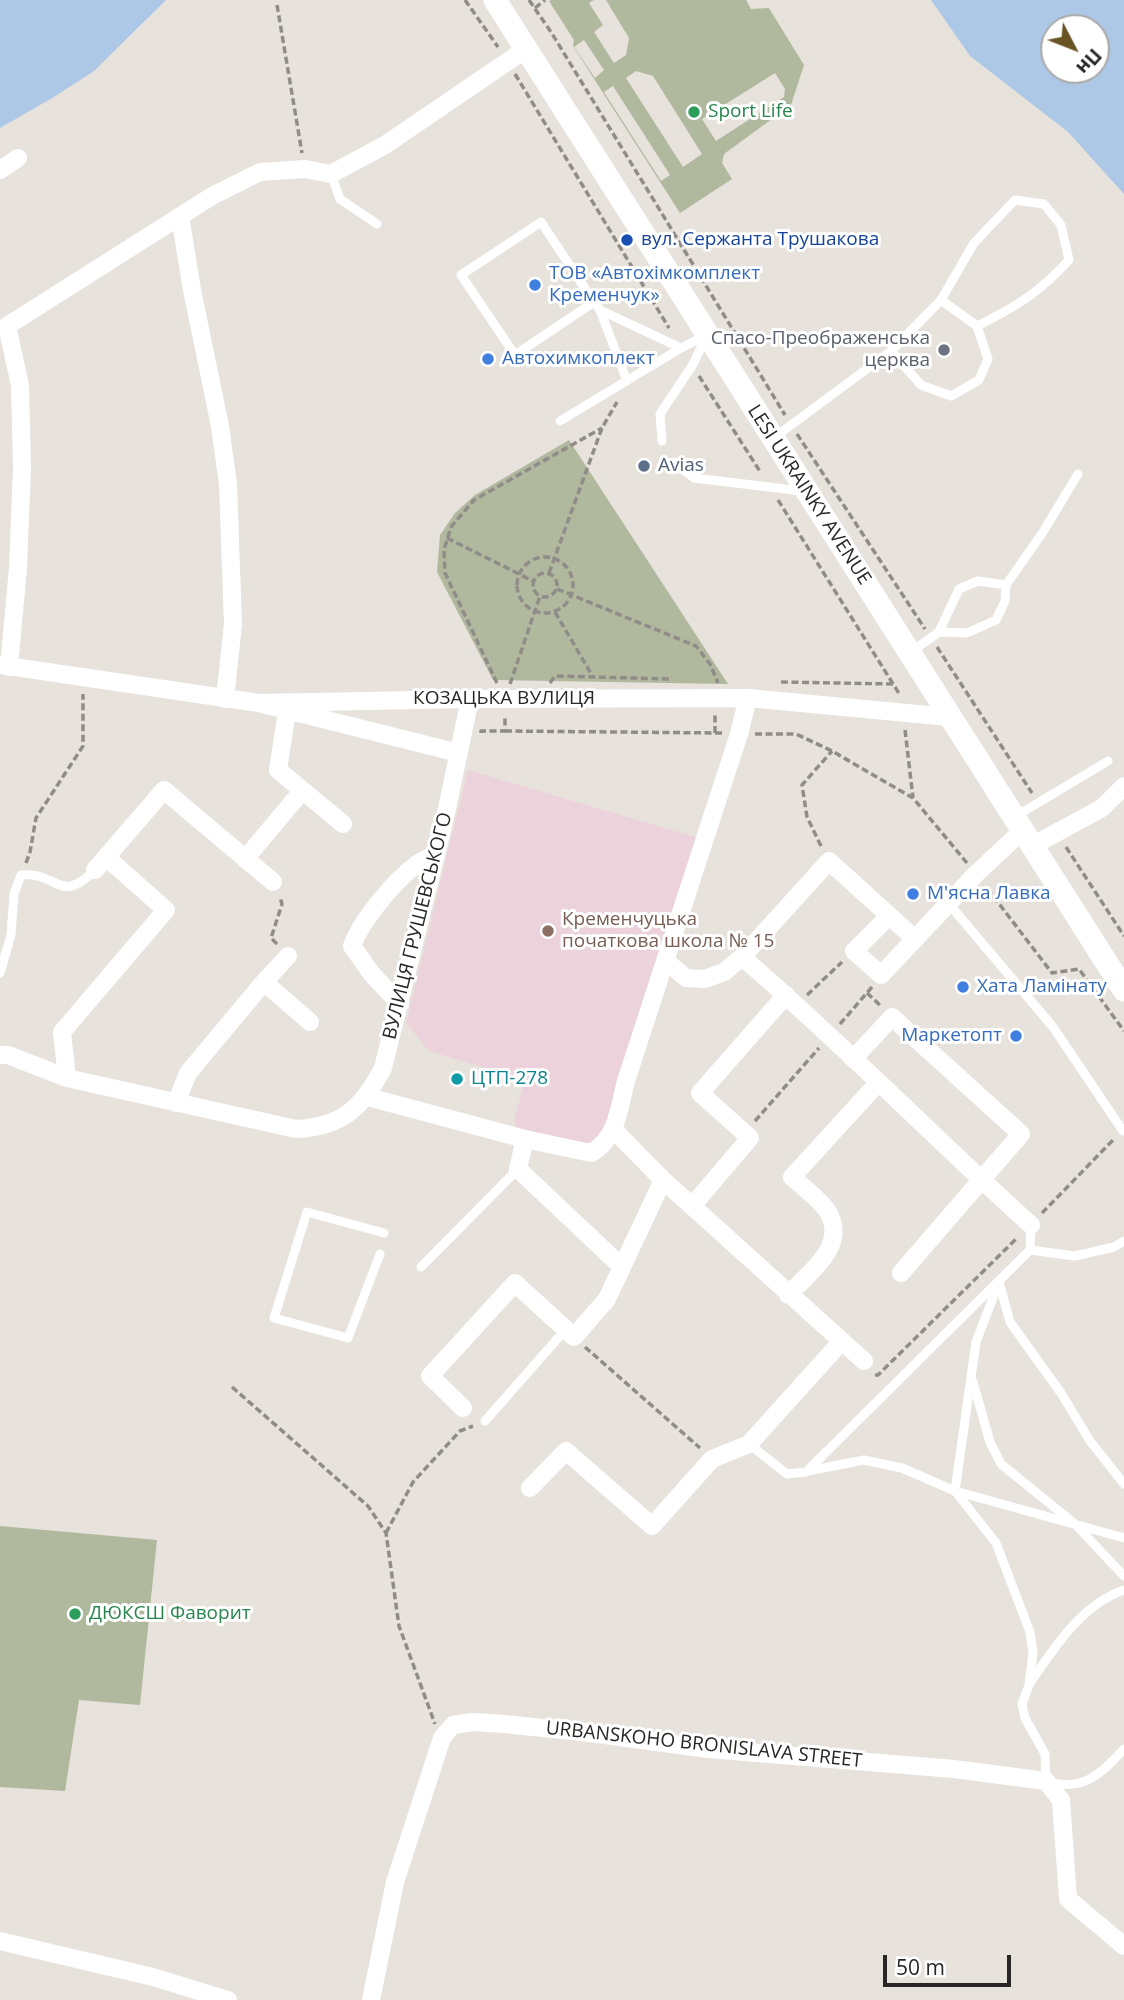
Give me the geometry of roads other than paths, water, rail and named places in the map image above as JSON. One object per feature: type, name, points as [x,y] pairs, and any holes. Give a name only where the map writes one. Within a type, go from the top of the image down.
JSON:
[{"type":"street","name":"LESI UKRAINKY AVENUE","points":[[495,0],[706,335],[782,432],[808,491],[1124,990]]},
{"type":"street","points":[[4,666],[18,568],[22,468],[20,385],[4,327],[212,196],[260,172],[305,169],[331,174],[385,145],[526,49]]},
{"type":"street","points":[[0,170],[18,158]]},
{"type":"street","points":[[180,216],[220,426],[228,484],[233,624],[225,699]]},
{"type":"street","name":"КОЗАЦЬКА ВУЛИЦЯ","points":[[4,666],[259,703],[470,699],[501,691],[748,698],[949,717]]},
{"type":"street","points":[[0,1055],[8,1055],[66,1078],[296,1129],[321,1128],[368,1097],[524,1139],[591,1153],[604,1146],[613,1129],[626,1081],[739,734],[748,698]]},
{"type":"street","name":"ВУЛИЦЯ ГРУШЕВСЬКОГО","points":[[368,1097],[383,1068],[400,1004],[470,699]]},
{"type":"street","name":"КОЗАЦЬКА ВУЛИЦЯ","points":[[259,703],[458,753]]},
{"type":"street","points":[[287,711],[278,770],[343,824]]},
{"type":"street","points":[[889,916],[854,951],[881,975],[976,874],[1022,831],[1057,833],[1102,808],[1124,786]]},
{"type":"street","points":[[66,1078],[62,1032],[166,910],[100,863],[164,790],[273,882]]},
{"type":"street","points":[[245,859],[302,791]]},
{"type":"street","points":[[400,1004],[352,946],[358,929],[389,892],[416,864],[436,855]]},
{"type":"street","points":[[666,961],[686,978],[705,979],[724,972],[742,957],[829,860],[915,939]]},
{"type":"street","points":[[176,1103],[188,1073],[288,956]]},
{"type":"street","points":[[742,957],[792,999],[981,1180],[1031,1224]]},
{"type":"street","points":[[264,982],[310,1022]]},
{"type":"street","points":[[692,1206],[750,1138],[700,1093],[792,999]]},
{"type":"street","points":[[853,1059],[892,1017],[1021,1134],[901,1272]]},
{"type":"street","points":[[788,1295],[829,1252],[835,1234],[828,1211],[792,1177],[878,1083]]},
{"type":"street","points":[[613,1129],[663,1180],[865,1367]]},
{"type":"street","points":[[524,1139],[518,1169],[622,1266]]},
{"type":"street","points":[[463,1408],[430,1376],[515,1283],[570,1333],[607,1299],[663,1180]]},
{"type":"street","points":[[530,1488],[566,1451],[652,1526],[712,1459],[749,1444],[841,1342]]},
{"type":"street","name":"URBANSKOHO BRONISLAVA STREET","points":[[372,2000],[395,1882],[442,1738],[453,1725],[473,1722],[505,1724],[708,1749],[954,1769],[1046,1781]]},
{"type":"street","points":[[1046,1781],[1061,1800],[1068,1899],[1124,1946]]},
{"type":"street","points":[[0,1941],[153,1977],[228,2000]]},
{"type":"lane","points":[[331,174],[340,200],[377,224]]},
{"type":"lane","points":[[782,432],[891,351],[941,300],[974,243],[1015,200],[1044,205],[1061,225],[1069,260],[1038,291],[1012,309],[977,326]]},
{"type":"lane","points":[[597,306],[514,355],[461,275],[541,222],[597,306],[627,381]]},
{"type":"lane","points":[[891,351],[921,385],[951,396],[979,380],[988,359],[977,326],[941,300]]},
{"type":"lane","points":[[597,306],[681,348]]},
{"type":"lane","points":[[560,421],[706,335]]},
{"type":"lane","points":[[662,442],[660,414],[692,366],[706,335]]},
{"type":"lane","points":[[674,462],[694,478],[808,491]]},
{"type":"lane","points":[[935,635],[967,633],[996,620],[1005,601],[1006,585],[1043,532],[1078,474]]},
{"type":"lane","points":[[910,653],[935,635],[959,589],[978,581],[1006,585]]},
{"type":"lane","points":[[1022,831],[1038,803],[1108,761]]},
{"type":"lane","points":[[0,973],[11,935],[14,894],[22,875],[37,873],[56,884],[71,887],[82,883],[100,863]]},
{"type":"lane","points":[[948,904],[1053,1027],[1123,1131]]},
{"type":"lane","points":[[421,1267],[518,1169]]},
{"type":"lane","points":[[380,1254],[348,1338],[274,1318],[307,1212],[384,1233]]},
{"type":"lane","points":[[806,1472],[1030,1250],[1031,1224]]},
{"type":"lane","points":[[1030,1250],[1075,1256],[1114,1247],[1124,1241]]},
{"type":"lane","points":[[999,1282],[976,1342],[955,1491],[996,1543],[1030,1632],[1033,1653],[1029,1685],[1023,1704],[1025,1717],[1045,1754],[1046,1781],[1060,1786],[1073,1786],[1102,1774],[1124,1749]]},
{"type":"lane","points":[[999,1282],[1010,1322],[1090,1441],[1124,1484]]},
{"type":"lane","points":[[485,1421],[570,1333]]},
{"type":"lane","points":[[971,1377],[990,1442],[1001,1464],[1075,1524],[1124,1576]]},
{"type":"lane","points":[[749,1444],[787,1474],[864,1460],[902,1468],[955,1491],[1124,1538]]},
{"type":"lane","points":[[1029,1685],[1059,1641],[1090,1611],[1115,1593],[1124,1590]]},
{"type":"water","points":[[0,0],[166,0],[94,71],[0,128]]},
{"type":"water","points":[[931,0],[1124,0],[1124,194],[1068,132],[970,56]]},
{"type":"place","name":"Sport Life","points":[[694,112]]},
{"type":"place","name":"вул. Сержанта Трушакова","points":[[627,240]]},
{"type":"place","name":"ТОВ «Автохімкомплект Кременчук»","points":[[535,285]]},
{"type":"place","name":"Спасо-Преображенська церква","points":[[944,350]]},
{"type":"place","name":"Автохимкоплект","points":[[488,359]]},
{"type":"place","name":"Avias","points":[[644,466]]},
{"type":"place","name":"М'ясна Лавка","points":[[913,894]]},
{"type":"place","name":"Кременчуцька початкова школа № 15","points":[[548,931]]},
{"type":"place","name":"Хата Ламінату","points":[[963,987]]},
{"type":"place","name":"Маркетопт","points":[[1016,1036]]},
{"type":"place","name":"ЦТП-278","points":[[457,1079]]},
{"type":"place","name":"ДЮКСШ Фаворит","points":[[75,1614]]}]
